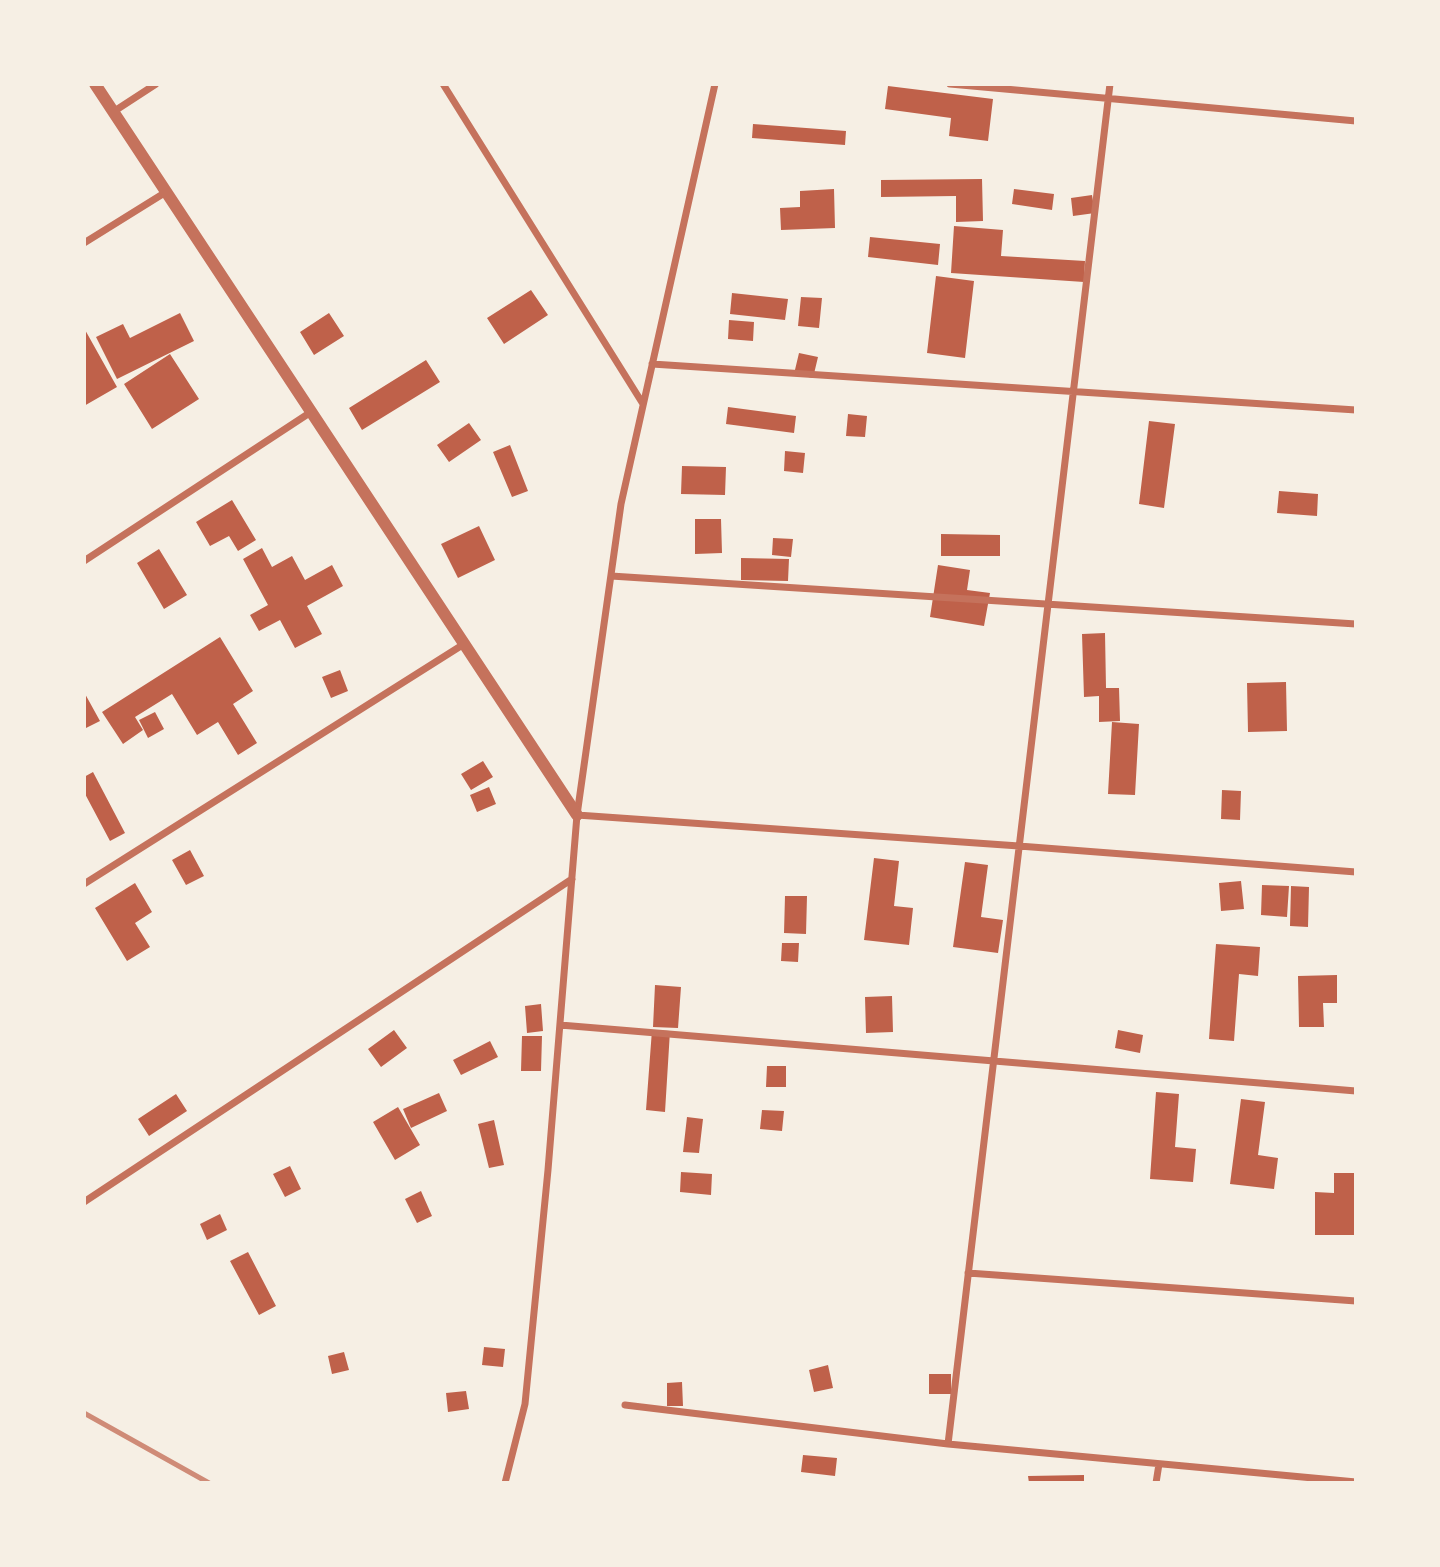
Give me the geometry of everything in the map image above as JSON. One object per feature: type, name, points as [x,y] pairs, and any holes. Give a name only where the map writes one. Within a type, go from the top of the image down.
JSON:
[{"type":"street","points":[[95,84],[577,816]]},
{"type":"street","points":[[113,112],[156,84]]},
{"type":"street","points":[[443,84],[643,404]]},
{"type":"street","points":[[505,1483],[525,1404],[561,1026],[577,816],[621,504],[715,84]]},
{"type":"street","points":[[950,84],[1356,121]]},
{"type":"street","points":[[948,1444],[1110,84]]},
{"type":"street","points":[[84,243],[166,192]]},
{"type":"street","points":[[652,364],[1356,410]]},
{"type":"street","points":[[84,561],[311,412]]},
{"type":"street","points":[[611,576],[1356,624]]},
{"type":"street","points":[[84,884],[464,643]]},
{"type":"street","points":[[577,816],[1356,872]]},
{"type":"street","points":[[84,1202],[572,879]]},
{"type":"street","points":[[561,1026],[1356,1091]]},
{"type":"street","points":[[968,1273],[1356,1301]]},
{"type":"street","points":[[625,1405],[948,1444],[1356,1482]]},
{"type":"street","points":[[1156,1483],[1159,1464]]},
{"type":"building","points":[[888,86],[993,99],[988,141],[949,136],[951,118],[885,109]]},
{"type":"building","points":[[753,124],[846,131],[845,145],[752,138]]},
{"type":"building","points":[[982,179],[983,221],[956,222],[956,196],[881,197],[881,180]]},
{"type":"building","points":[[834,189],[835,228],[781,230],[780,208],[800,207],[800,191]]},
{"type":"building","points":[[1014,189],[1054,194],[1052,210],[1012,204]]},
{"type":"building","points":[[1092,195],[1095,213],[1073,216],[1071,198]]},
{"type":"building","points":[[954,226],[1003,230],[1001,256],[1085,261],[1084,282],[951,273]]},
{"type":"building","points":[[870,237],[940,244],[938,265],[868,257]]},
{"type":"building","points":[[936,276],[974,281],[965,358],[927,353]]},
{"type":"building","points":[[531,290],[548,315],[504,344],[487,318]]},
{"type":"building","points":[[732,293],[788,299],[785,320],[730,314]]},
{"type":"building","points":[[801,297],[822,298],[819,328],[798,326]]},
{"type":"building","points":[[180,313],[194,341],[117,379],[96,337],[123,324],[130,338]]},
{"type":"building","points":[[329,313],[344,336],[314,355],[300,332]]},
{"type":"building","points":[[729,320],[754,322],[753,341],[728,339]]},
{"type":"building","points":[[84,328],[117,387],[84,406]]},
{"type":"building","points":[[799,353],[818,357],[813,378],[794,374]]},
{"type":"building","points":[[170,354],[199,399],[152,429],[124,384]]},
{"type":"building","points":[[426,360],[440,382],[362,430],[349,408]]},
{"type":"building","points":[[728,407],[796,416],[794,433],[726,424]]},
{"type":"building","points":[[848,414],[867,416],[865,437],[846,436]]},
{"type":"building","points":[[1149,421],[1175,424],[1164,508],[1139,504]]},
{"type":"building","points":[[469,423],[481,440],[449,462],[437,445]]},
{"type":"building","points":[[510,445],[528,491],[512,497],[493,452]]},
{"type":"building","points":[[785,451],[805,453],[803,473],[784,471]]},
{"type":"building","points":[[682,466],[726,467],[725,495],[681,494]]},
{"type":"building","points":[[1279,491],[1318,494],[1317,516],[1277,513]]},
{"type":"building","points":[[232,500],[256,540],[238,551],[229,536],[210,546],[196,522]]},
{"type":"building","points":[[695,519],[721,519],[722,553],[695,554]]},
{"type":"building","points":[[479,526],[495,560],[458,578],[441,544]]},
{"type":"building","points":[[941,534],[1000,535],[1000,556],[941,556]]},
{"type":"building","points":[[773,538],[793,539],[791,557],[772,555]]},
{"type":"building","points":[[262,548],[272,567],[292,556],[305,580],[332,565],[343,586],[307,606],[322,634],[295,648],[280,620],[259,631],[250,615],[268,605],[243,559]]},
{"type":"building","points":[[159,549],[187,595],[164,609],[137,563]]},
{"type":"building","points":[[741,558],[789,559],[788,581],[741,580]]},
{"type":"building","points":[[938,565],[970,570],[967,590],[990,593],[984,626],[930,617]]},
{"type":"building","points":[[1105,633],[1106,688],[1119,688],[1120,721],[1099,722],[1099,696],[1084,697],[1082,634]]},
{"type":"building","points":[[220,637],[253,691],[233,704],[257,743],[238,755],[218,722],[197,735],[172,694],[135,717],[143,730],[123,744],[102,712]]},
{"type":"building","points":[[340,670],[348,691],[331,698],[322,677]]},
{"type":"building","points":[[1286,682],[1287,731],[1248,732],[1247,683]]},
{"type":"building","points":[[84,692],[100,721],[84,729]]},
{"type":"building","points":[[155,712],[164,729],[148,738],[139,720]]},
{"type":"building","points":[[1112,722],[1139,724],[1135,795],[1108,794]]},
{"type":"building","points":[[483,761],[493,777],[471,790],[461,774]]},
{"type":"building","points":[[93,772],[125,833],[110,841],[84,792],[84,777]]},
{"type":"building","points":[[489,787],[496,804],[477,812],[470,795]]},
{"type":"building","points":[[1222,790],[1241,791],[1240,820],[1221,819]]},
{"type":"building","points":[[190,850],[204,876],[186,885],[172,860]]},
{"type":"building","points":[[874,858],[899,861],[894,906],[913,908],[909,945],[864,940]]},
{"type":"building","points":[[965,862],[988,865],[981,917],[1003,920],[998,953],[953,947]]},
{"type":"building","points":[[1241,881],[1244,909],[1221,911],[1219,883]]},
{"type":"building","points":[[135,883],[152,912],[135,923],[150,947],[127,961],[95,908]]},
{"type":"building","points":[[1262,885],[1289,886],[1287,917],[1261,915]]},
{"type":"building","points":[[1291,886],[1309,887],[1308,927],[1290,926]]},
{"type":"building","points":[[785,896],[807,896],[806,934],[784,933]]},
{"type":"building","points":[[782,943],[799,943],[798,962],[781,961]]},
{"type":"building","points":[[1216,944],[1260,947],[1258,976],[1239,974],[1234,1041],[1209,1039]]},
{"type":"building","points":[[1337,975],[1337,1003],[1323,1003],[1324,1027],[1299,1027],[1298,976]]},
{"type":"building","points":[[655,985],[681,987],[678,1028],[653,1027]]},
{"type":"building","points":[[892,996],[893,1032],[866,1033],[865,997]]},
{"type":"building","points":[[541,1004],[543,1031],[527,1033],[525,1006]]},
{"type":"building","points":[[394,1030],[407,1048],[381,1067],[368,1049]]},
{"type":"building","points":[[652,1030],[670,1031],[665,1112],[646,1110]]},
{"type":"building","points":[[1118,1030],[1143,1035],[1140,1053],[1115,1048]]},
{"type":"building","points":[[522,1036],[542,1036],[541,1071],[521,1071]]},
{"type":"building","points":[[490,1041],[498,1057],[461,1075],[453,1060]]},
{"type":"building","points":[[767,1066],[786,1066],[786,1087],[766,1087]]},
{"type":"building","points":[[1156,1092],[1179,1094],[1175,1147],[1196,1149],[1193,1182],[1150,1179]]},
{"type":"building","points":[[439,1093],[447,1111],[411,1128],[403,1109]]},
{"type":"building","points":[[176,1094],[187,1111],[149,1136],[138,1119]]},
{"type":"building","points":[[1241,1099],[1265,1102],[1258,1155],[1278,1158],[1274,1189],[1230,1184]]},
{"type":"building","points":[[398,1107],[420,1145],[395,1160],[373,1122]]},
{"type":"building","points":[[762,1110],[784,1111],[782,1131],[760,1129]]},
{"type":"building","points":[[687,1117],[703,1119],[699,1153],[683,1152]]},
{"type":"building","points":[[494,1120],[504,1165],[489,1168],[478,1124]]},
{"type":"building","points":[[290,1166],[301,1189],[285,1197],[273,1174]]},
{"type":"building","points":[[681,1172],[712,1174],[711,1195],[680,1192]]},
{"type":"building","points":[[1334,1173],[1356,1173],[1356,1235],[1315,1235],[1315,1192],[1334,1193]]},
{"type":"building","points":[[421,1191],[432,1216],[417,1223],[405,1199]]},
{"type":"building","points":[[220,1214],[227,1230],[207,1240],[200,1224]]},
{"type":"building","points":[[248,1252],[276,1306],[259,1315],[230,1261]]},
{"type":"building","points":[[484,1347],[505,1349],[503,1367],[482,1365]]},
{"type":"building","points":[[344,1352],[349,1370],[332,1374],[328,1356]]},
{"type":"building","points":[[828,1365],[833,1388],[814,1392],[809,1370]]},
{"type":"building","points":[[929,1374],[951,1374],[951,1394],[929,1394]]},
{"type":"building","points":[[682,1382],[683,1406],[667,1406],[667,1383]]},
{"type":"building","points":[[466,1391],[469,1409],[448,1412],[446,1393]]},
{"type":"building","points":[[803,1455],[837,1458],[835,1476],[801,1472]]},
{"type":"building","points":[[1084,1475],[1084,1483],[1029,1483],[1028,1476]]},
{"type":"railway","points":[[84,1413],[209,1483]]}]
